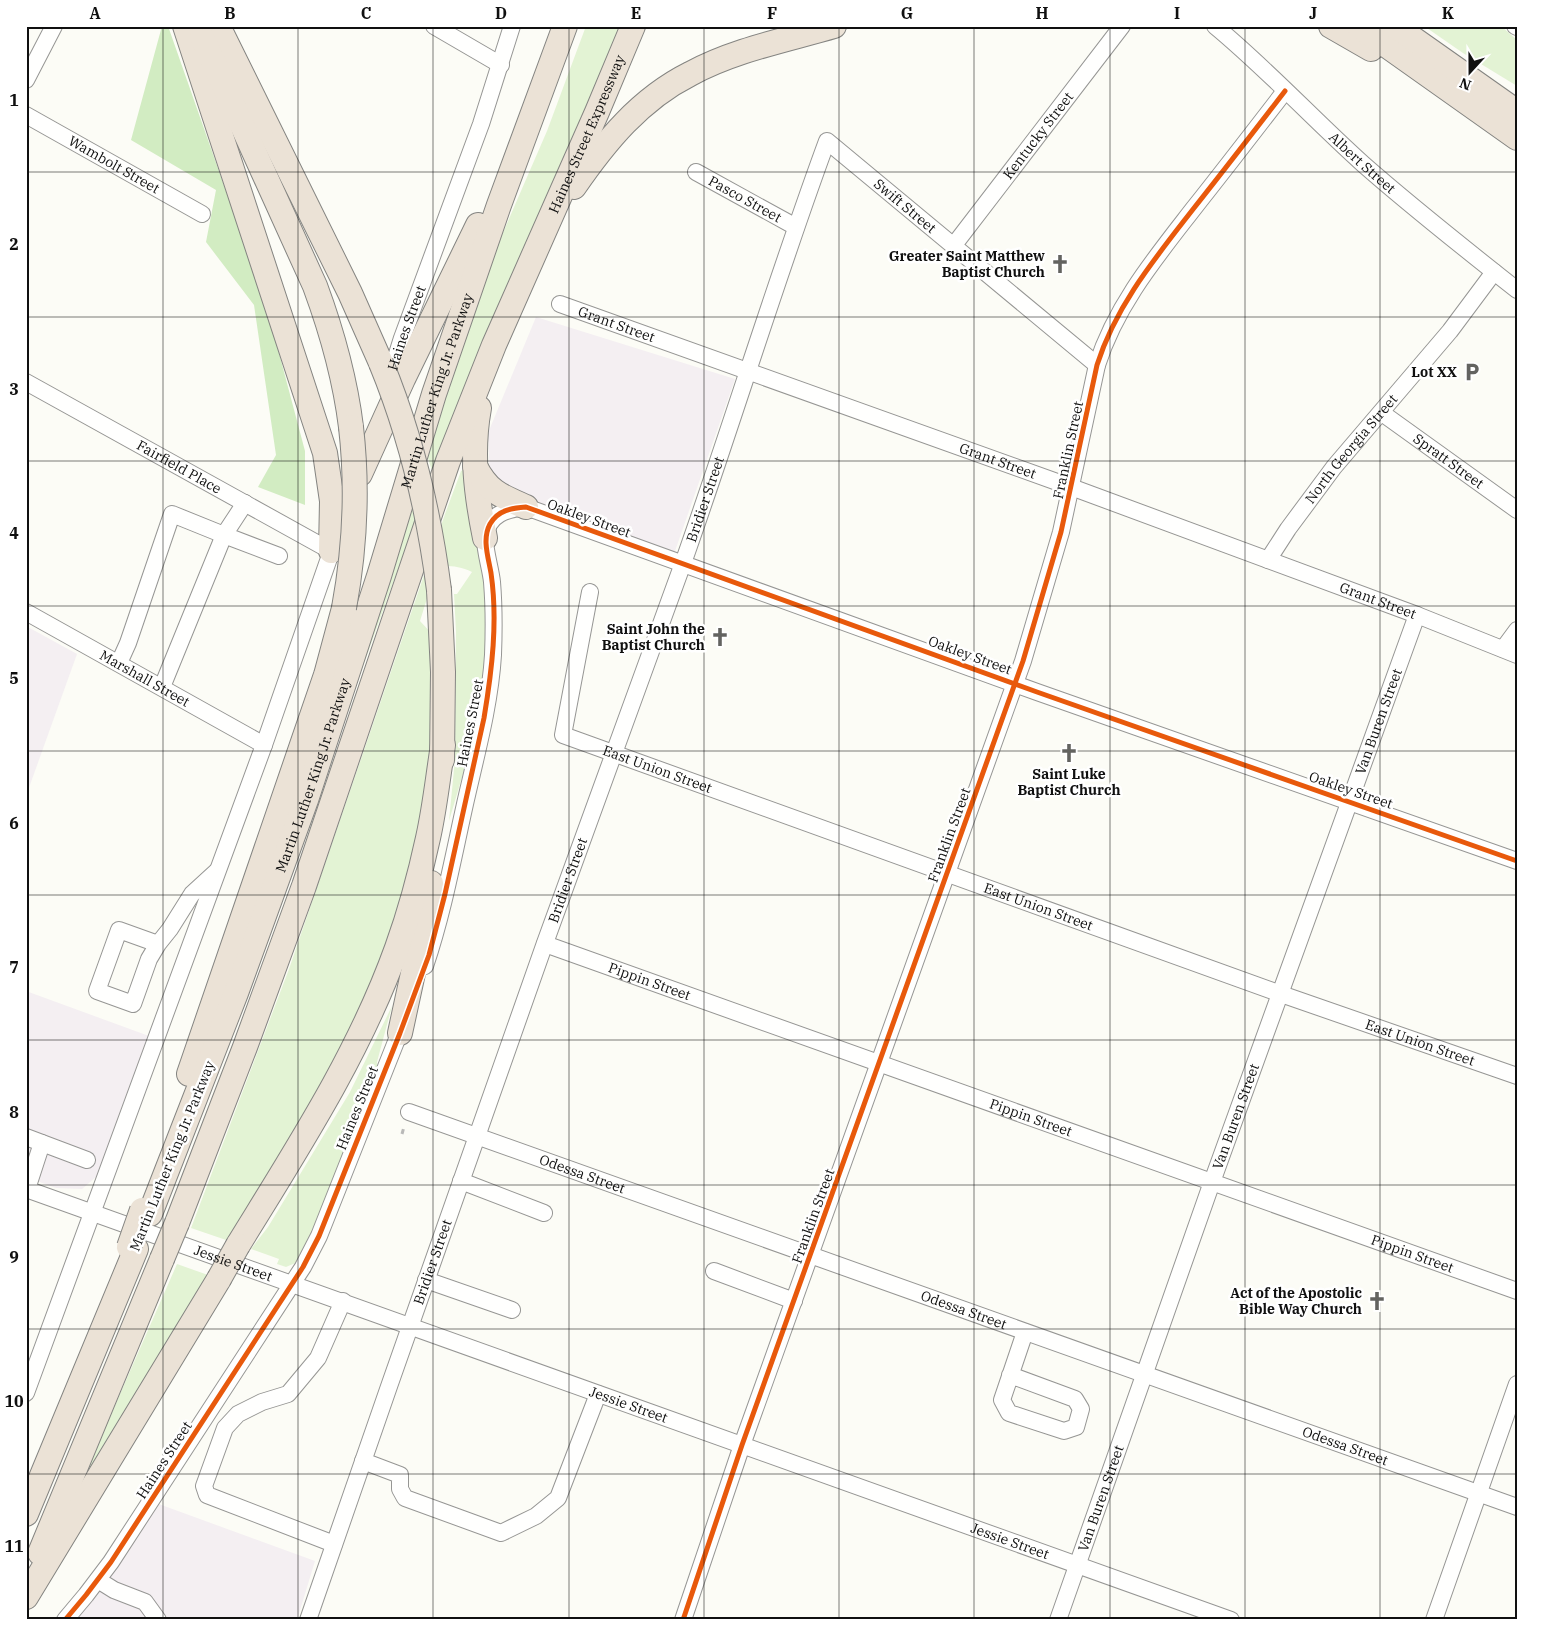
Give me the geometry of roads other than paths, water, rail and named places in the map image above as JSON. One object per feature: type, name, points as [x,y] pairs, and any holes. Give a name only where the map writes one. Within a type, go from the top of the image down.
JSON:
[{"type":"highway","points":[[185,26],[325,453],[331,495],[331,551]]},
{"type":"highway","points":[[146,1212],[323,685],[344,608],[352,561],[354,527],[355,474],[351,427],[346,389],[328,321],[315,286],[197,26]]},
{"type":"highway","points":[[218,26],[350,293],[382,363],[406,431],[428,517],[439,590],[443,666],[443,744],[437,836],[428,904],[400,1033]]},
{"type":"highway","name":"Martin Luther King Jr. Parkway","points":[[26,1514],[89,1364],[146,1212],[236,993],[306,800],[379,576],[434,394],[499,206],[565,26]]},
{"type":"highway","name":"Haines Street Expressway","points":[[540,241],[633,26]]},
{"type":"highway","points":[[540,241],[578,183],[608,142],[632,116],[656,95],[689,74],[713,63],[834,26]]},
{"type":"highway","points":[[1331,26],[1507,118]]},
{"type":"highway","points":[[1359,26],[1507,118]]},
{"type":"highway","points":[[1395,26],[1507,118],[1517,138]]},
{"type":"highway","points":[[1400,26],[1517,91]]},
{"type":"highway","points":[[360,474],[403,379],[537,104]]},
{"type":"highway","name":"Martin Luther King Jr. Parkway","points":[[26,1587],[177,1223],[265,994],[342,776],[432,506],[494,345],[540,241]]},
{"type":"highway","points":[[485,538],[478,504],[474,464],[477,422],[494,345]]},
{"type":"highway","points":[[474,464],[490,489],[526,507]]},
{"type":"highway","points":[[26,1597],[327,1098],[369,1016],[397,949],[409,912],[428,838],[443,744]]},
{"type":"street","points":[[26,80],[54,26]]},
{"type":"street","points":[[434,26],[501,65]]},
{"type":"street","name":"Haines Street","points":[[26,1393],[264,745],[331,551],[360,474],[402,338],[481,124],[512,26]]},
{"type":"street","name":"Kentucky Street","points":[[954,245],[1122,26]]},
{"type":"street","name":"Albert Street","points":[[1215,26],[1363,163],[1452,240],[1517,290]]},
{"type":"street","name":"Franklin Street","points":[[683,1620],[742,1445],[1016,684],[1061,532],[1097,365],[1104,344],[1113,323],[1140,279],[1286,91]]},
{"type":"street","name":"Wambolt Street","points":[[26,115],[202,214]]},
{"type":"street","name":"Swift Street","points":[[828,141],[1097,365]]},
{"type":"street","name":"Bridier Street","points":[[308,1620],[409,1326],[683,564],[796,227],[828,141]]},
{"type":"street","name":"Pasco Street","points":[[696,172],[796,227]]},
{"type":"street","name":"North Georgia Street","points":[[1268,560],[1288,529],[1334,467],[1382,413],[1450,330],[1494,272]]},
{"type":"street","name":"Grant Street","points":[[560,304],[748,373],[1071,487],[1417,615],[1510,652]]},
{"type":"street","name":"Fairfield Place","points":[[26,382],[331,551]]},
{"type":"street","name":"Spratt Street","points":[[1382,413],[1517,510]]},
{"type":"street","points":[[162,687],[224,535],[245,503]]},
{"type":"street","name":"Oakley Street","points":[[485,538],[490,523],[498,514],[510,508],[526,507],[1016,684],[1517,861]]},
{"type":"street","points":[[119,663],[128,644],[172,514],[279,556]]},
{"type":"street","name":"Haines Street","points":[[65,1620],[98,1580],[303,1267],[318,1236],[400,1033],[429,954],[438,921],[489,688],[494,631],[494,605],[485,538]]},
{"type":"street","name":"East Union Street","points":[[590,592],[563,735],[1281,994],[1517,1076]]},
{"type":"street","name":"Marshall Street","points":[[26,612],[264,745]]},
{"type":"street","name":"Van Buren Street","points":[[1058,1620],[1212,1182],[1417,615]]},
{"type":"street","points":[[1510,652],[1517,630]]},
{"type":"street","points":[[158,944],[118,930],[97,991],[133,1004],[149,959],[158,944],[192,894],[218,870]]},
{"type":"street","name":"Pippin Street","points":[[545,944],[1517,1291]]},
{"type":"street","name":"Odessa Street","points":[[410,1112],[1517,1507]]},
{"type":"street","points":[[26,1137],[87,1160]]},
{"type":"street","points":[[26,1189],[42,1143]]},
{"type":"street","points":[[461,1181],[544,1213]]},
{"type":"street","name":"Jessie Street","points":[[26,1189],[1230,1620]]},
{"type":"street","points":[[714,1271],[794,1301]]},
{"type":"street","points":[[426,1280],[512,1310]]},
{"type":"street","points":[[334,1544],[207,1495],[204,1486],[225,1428],[238,1414],[262,1402],[288,1394],[318,1358],[343,1301]]},
{"type":"street","points":[[1010,1375],[1076,1399],[1081,1409],[1076,1427],[1064,1431],[1009,1413],[1002,1400],[1010,1375],[1025,1332]]},
{"type":"street","points":[[1434,1620],[1517,1384]]},
{"type":"street","points":[[363,1461],[400,1475],[400,1489],[405,1498],[501,1533],[536,1516],[558,1498],[598,1394]]},
{"type":"street","points":[[98,1580],[114,1590],[144,1602],[158,1620]]},
{"type":"place","name":"Greater Saint Matthew Baptist Church","points":[[1060,264]]},
{"type":"place","name":"Lot XX","points":[[1472,372]]},
{"type":"place","name":"Saint John the Baptist Church","points":[[720,637]]},
{"type":"place","name":"Saint Luke Baptist Church","points":[[1069,753]]},
{"type":"place","name":"Act of the Apostolic Bible Way Church","points":[[1377,1301]]}]
